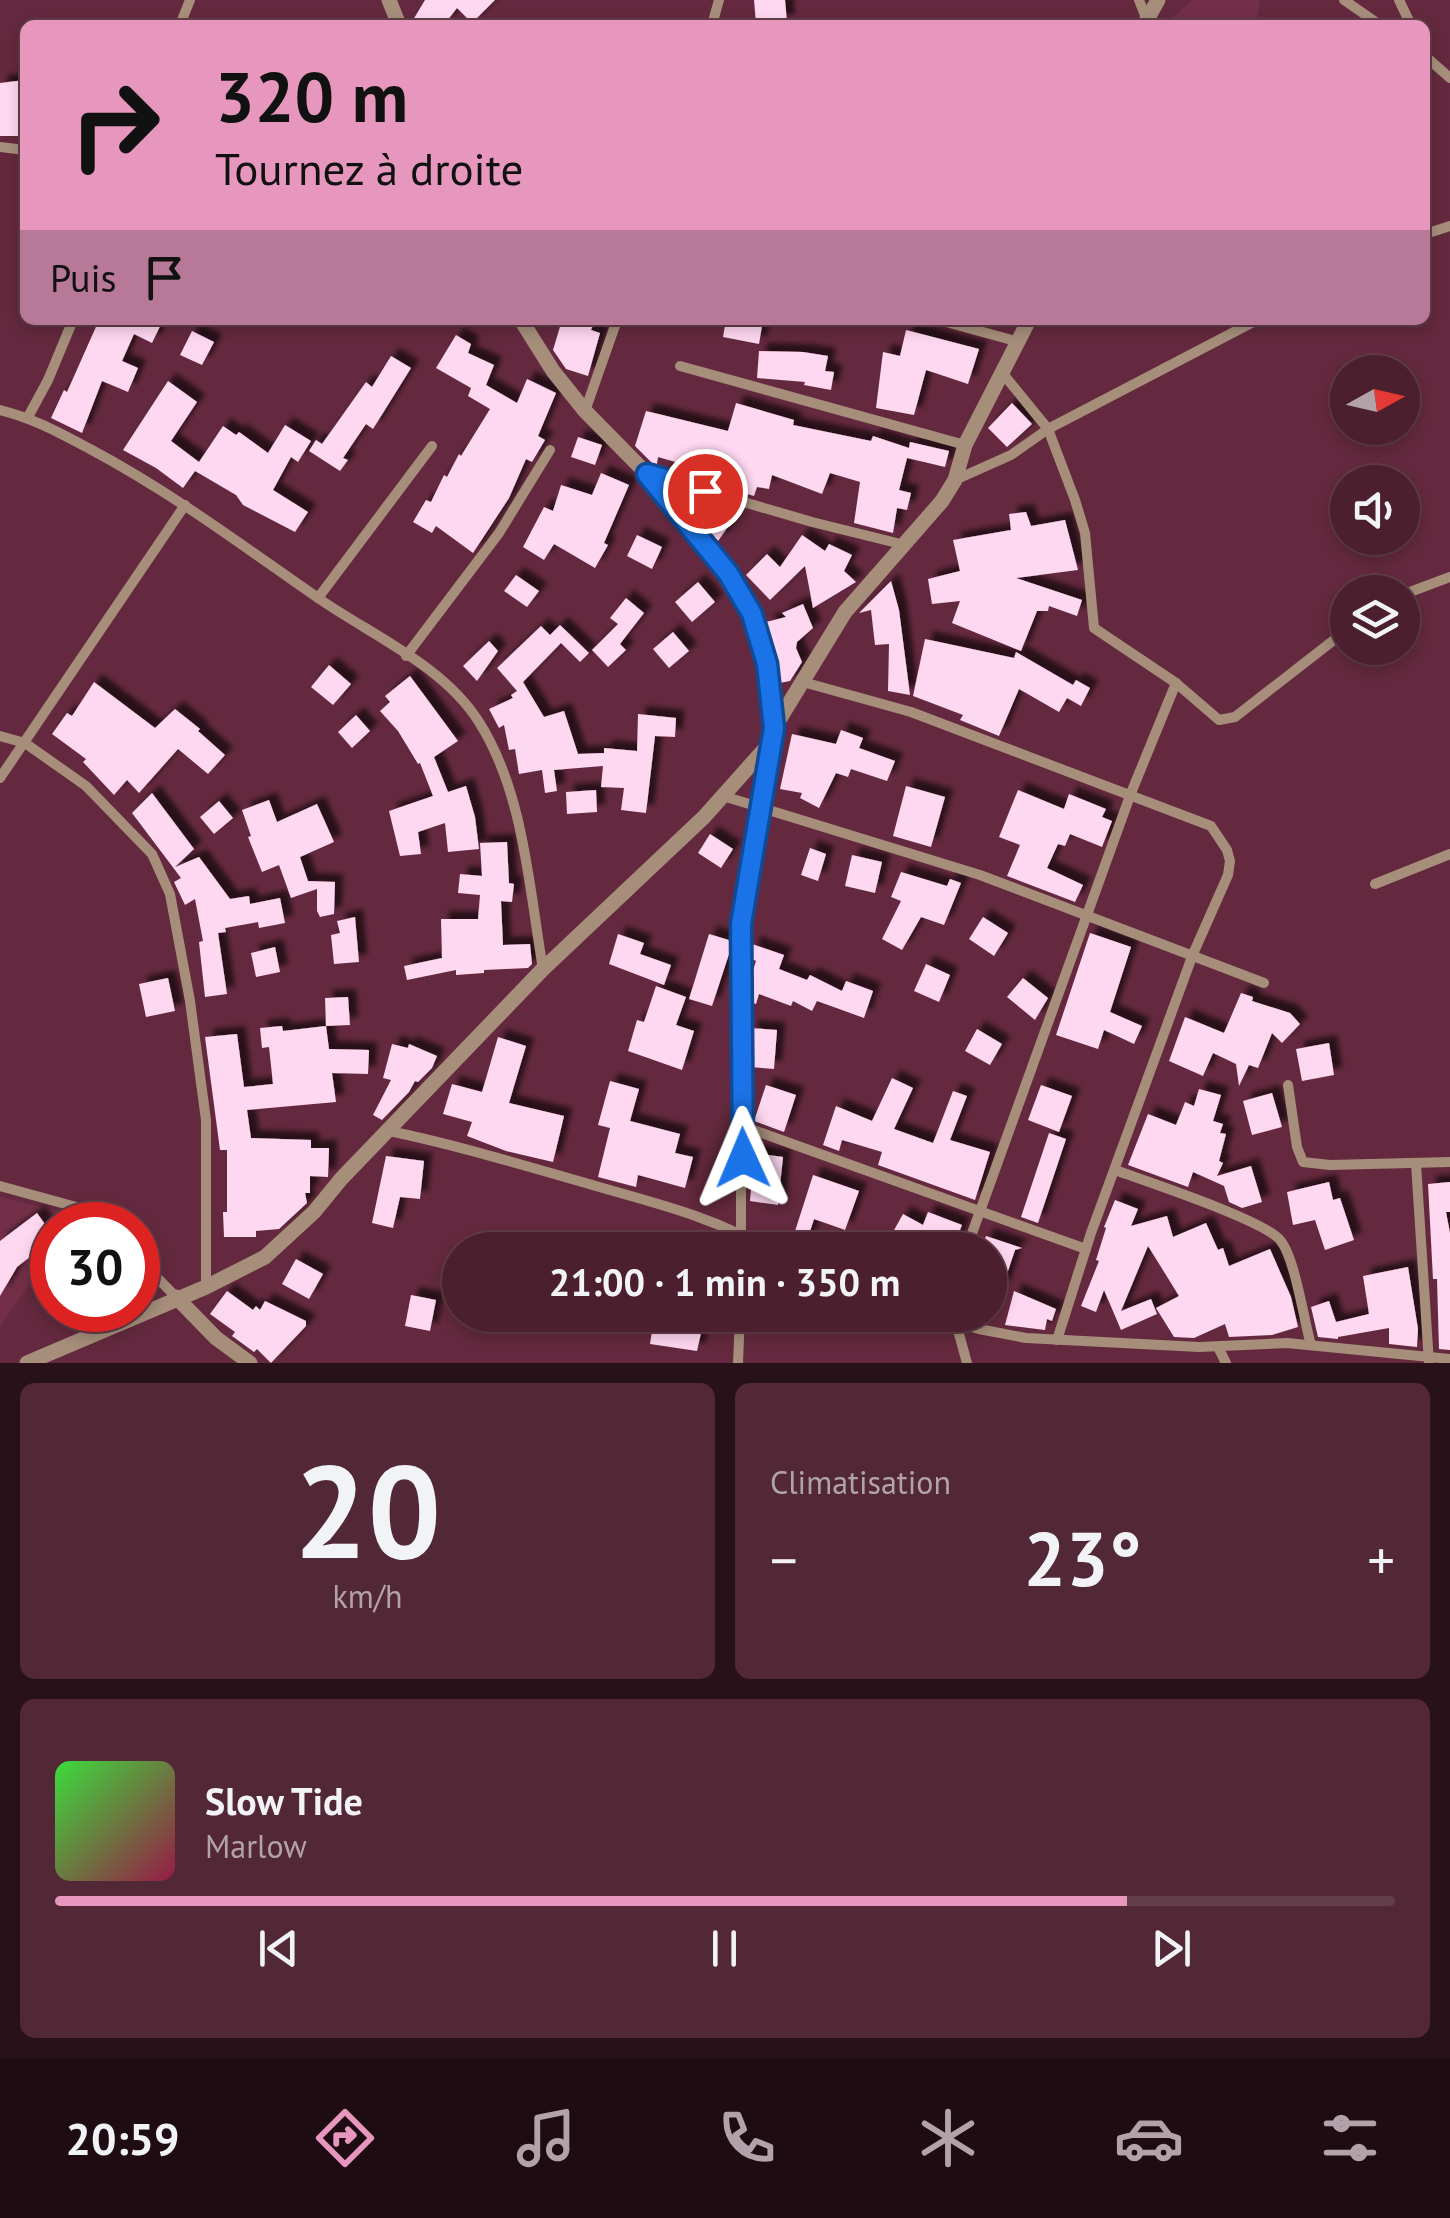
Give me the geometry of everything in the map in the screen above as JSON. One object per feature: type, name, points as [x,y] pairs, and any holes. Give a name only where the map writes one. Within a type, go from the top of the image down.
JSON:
[{"type":"street","points":[[1344,0],[1373,20]]},
{"type":"street","points":[[1430,60],[1450,78]]},
{"type":"street","points":[[28,416],[71,325]]},
{"type":"street","points":[[524,325],[584,410],[647,474],[728,573],[752,614],[767,664],[772,735],[741,924],[742,1232]]},
{"type":"street","points":[[584,410],[615,325]]},
{"type":"street","points":[[956,325],[1019,342]]},
{"type":"street","points":[[31,1362],[206,1287],[274,1249],[543,970],[724,796],[772,735],[846,612],[925,524],[955,480],[966,445],[1028,325]]},
{"type":"street","points":[[955,480],[1011,455],[1048,429],[1246,325]]},
{"type":"street","points":[[680,366],[966,445]]},
{"type":"street","points":[[1004,375],[1048,429],[1085,533],[1094,628],[1176,683],[1219,720],[1231,720],[1330,643]]},
{"type":"street","points":[[0,410],[28,416],[185,505],[456,694],[479,722],[498,761],[522,847],[543,970]]},
{"type":"street","points":[[318,598],[432,446]]},
{"type":"street","points":[[406,656],[499,533],[550,450]]},
{"type":"street","points":[[647,474],[812,522],[905,544]]},
{"type":"street","points":[[0,778],[185,505]]},
{"type":"street","points":[[1420,588],[1450,577]]},
{"type":"street","points":[[803,682],[911,712],[1130,793],[1211,826],[1227,850],[1228,875],[1193,954],[1086,1248],[1057,1340]]},
{"type":"street","points":[[973,1232],[1130,793],[1176,683]]},
{"type":"street","points":[[0,736],[24,743],[86,786],[112,810],[152,854],[170,894],[206,1120],[206,1287]]},
{"type":"street","points":[[724,796],[980,875],[1264,982]]},
{"type":"street","points":[[1375,884],[1450,854]]},
{"type":"street","points":[[1288,1085],[1297,1148],[1303,1162],[1330,1166],[1450,1162]]},
{"type":"street","points":[[742,1126],[1086,1248]]},
{"type":"street","points":[[389,1131],[504,1158],[736,1232]]},
{"type":"street","points":[[1416,1164],[1429,1359]]},
{"type":"street","points":[[1115,1170],[1208,1204],[1277,1236],[1288,1256],[1310,1345]]},
{"type":"street","points":[[0,1186],[58,1202]]},
{"type":"street","points":[[160,1281],[216,1338],[250,1363]]},
{"type":"street","points":[[738,1363],[739,1332]]},
{"type":"street","points":[[959,1332],[968,1363]]},
{"type":"street","points":[[990,1332],[1057,1340],[1218,1347],[1310,1345],[1450,1359]]},
{"type":"street","points":[[1218,1347],[1226,1363]]},
{"type":"shaded area","points":[[1192,0],[1260,0],[1257,20],[1170,20]]},
{"type":"shaded area","points":[[0,1197],[30,1204],[30,1284],[0,1326]]},
{"type":"building","points":[[425,0],[495,0],[475,20],[469,20],[457,8],[448,20],[413,20]]},
{"type":"building","points":[[754,0],[785,0],[787,20],[756,20]]},
{"type":"building","points":[[20,81],[20,136],[0,136],[0,83]]},
{"type":"building","points":[[97,325],[161,325],[152,343],[134,334],[122,361],[138,368],[128,392],[102,381],[82,433],[51,418],[64,390],[67,392]]},
{"type":"building","points":[[560,325],[593,325],[591,330],[600,333],[588,376],[566,369],[553,350]]},
{"type":"building","points":[[725,325],[762,325],[759,344],[723,337]]},
{"type":"building","points":[[906,330],[979,349],[968,384],[926,370],[914,415],[876,408],[883,352],[900,356]]},
{"type":"building","points":[[192,331],[214,342],[202,365],[180,355]]},
{"type":"building","points":[[456,335],[471,344],[468,353],[494,365],[486,385],[517,403],[527,379],[556,393],[538,436],[545,440],[532,462],[526,459],[509,498],[473,553],[436,526],[432,533],[413,522],[426,500],[431,502],[444,475],[447,477],[490,409],[468,396],[471,388],[436,368]]},
{"type":"building","points":[[759,351],[828,356],[825,371],[834,372],[831,390],[804,385],[805,382],[757,378]]},
{"type":"building","points":[[391,356],[411,368],[373,429],[366,424],[343,458],[348,460],[340,471],[309,451],[316,440],[322,444],[366,382],[372,387]]},
{"type":"building","points":[[168,381],[197,402],[171,441],[199,462],[223,426],[236,435],[239,432],[268,453],[285,425],[311,441],[298,462],[291,457],[273,490],[308,512],[295,532],[243,505],[236,495],[195,471],[183,488],[123,450]]},
{"type":"building","points":[[736,403],[794,420],[793,425],[871,441],[873,436],[909,448],[910,442],[949,451],[945,467],[907,458],[899,490],[911,493],[907,510],[897,508],[893,533],[854,523],[860,482],[830,473],[822,494],[772,475],[769,489],[757,487],[754,496],[707,482],[710,472],[658,457],[657,464],[652,463],[635,446],[646,411],[728,431]]},
{"type":"building","points":[[1012,403],[1032,424],[1007,447],[988,428]]},
{"type":"building","points":[[578,437],[602,445],[595,465],[571,457]]},
{"type":"building","points":[[601,473],[629,485],[604,543],[608,545],[595,568],[554,544],[544,560],[523,547],[544,507],[553,511],[561,485],[592,495]]},
{"type":"building","points":[[705,507],[730,524],[718,541],[698,518]]},
{"type":"building","points":[[1026,512],[1031,526],[1065,520],[1078,570],[1016,578],[1082,600],[1077,616],[1049,606],[1048,611],[1037,611],[1021,651],[952,623],[960,601],[932,604],[928,579],[960,571],[953,540],[1011,530],[1009,514]]},
{"type":"building","points":[[637,535],[662,547],[652,569],[627,556]]},
{"type":"building","points":[[802,535],[825,551],[829,544],[852,555],[844,571],[856,582],[813,608],[805,566],[770,600],[746,575],[767,554],[780,567]]},
{"type":"building","points":[[516,575],[539,591],[527,607],[504,591]]},
{"type":"building","points":[[891,581],[899,610],[910,695],[888,691],[889,644],[875,645],[871,610],[859,613]]},
{"type":"building","points":[[698,582],[715,602],[692,622],[675,602]]},
{"type":"building","points":[[626,598],[644,613],[620,644],[626,650],[608,667],[592,650],[618,624],[610,618]]},
{"type":"building","points":[[803,604],[813,628],[797,642],[802,662],[790,681],[780,683],[766,622],[786,617],[782,613]]},
{"type":"building","points":[[560,625],[589,653],[580,662],[561,643],[523,682],[544,717],[564,711],[578,754],[604,753],[604,748],[637,751],[638,714],[676,718],[675,737],[655,736],[646,813],[621,810],[624,788],[601,787],[603,766],[554,770],[557,791],[545,793],[542,770],[519,774],[515,749],[509,750],[504,725],[499,728],[489,709],[513,698],[511,695],[517,691],[497,668],[541,626],[550,635]]},
{"type":"building","points":[[673,632],[689,651],[669,668],[653,649]]},
{"type":"building","points":[[925,639],[1014,658],[1016,652],[1073,685],[1076,680],[1090,688],[1081,706],[1067,698],[1059,712],[1019,689],[999,736],[960,720],[963,715],[913,696]]},
{"type":"building","points":[[489,641],[498,651],[477,681],[463,666]]},
{"type":"building","points":[[329,665],[351,684],[333,705],[311,687]]},
{"type":"building","points":[[410,676],[458,741],[434,757],[448,792],[466,786],[479,849],[448,852],[445,823],[418,832],[421,854],[400,856],[389,811],[433,796],[420,763],[380,711],[390,702],[385,696]]},
{"type":"building","points":[[94,682],[155,728],[175,709],[225,755],[208,774],[178,749],[139,793],[127,780],[114,795],[83,762],[86,759],[52,734],[67,713],[72,716]]},
{"type":"building","points":[[356,715],[370,731],[352,748],[338,732]]},
{"type":"building","points":[[841,730],[863,738],[859,748],[895,761],[887,781],[851,769],[848,777],[836,773],[819,808],[800,798],[802,793],[780,789],[792,734],[836,744]]},
{"type":"building","points":[[906,786],[945,797],[931,847],[893,836]]},
{"type":"building","points":[[596,790],[597,812],[567,814],[566,792]]},
{"type":"building","points":[[1018,790],[1064,809],[1069,794],[1106,809],[1102,817],[1112,821],[1102,847],[1070,834],[1065,846],[1058,844],[1047,868],[1083,885],[1075,902],[1007,876],[1020,845],[999,837]]},
{"type":"building","points":[[152,793],[194,849],[175,867],[199,857],[230,899],[249,896],[250,904],[280,898],[285,923],[259,928],[258,922],[218,933],[227,994],[205,997],[199,942],[203,941],[195,899],[185,905],[174,882],[181,878],[132,813]]},
{"type":"building","points":[[269,800],[277,822],[317,804],[334,842],[300,857],[308,881],[335,882],[334,914],[320,917],[317,889],[291,898],[279,865],[262,872],[242,810]]},
{"type":"building","points":[[219,801],[233,818],[214,834],[200,817]]},
{"type":"building","points":[[710,834],[733,849],[721,868],[698,853]]},
{"type":"building","points":[[507,842],[509,883],[514,884],[512,902],[501,901],[503,945],[530,944],[532,964],[528,968],[484,973],[456,975],[456,970],[407,980],[404,966],[442,958],[441,919],[478,919],[480,895],[458,893],[460,874],[482,876],[480,843]]},
{"type":"building","points":[[810,848],[826,854],[818,881],[801,875]]},
{"type":"building","points":[[852,855],[882,862],[875,893],[845,886]]},
{"type":"building","points":[[901,872],[947,886],[950,879],[961,883],[944,925],[921,917],[902,950],[882,939],[901,901],[891,897]]},
{"type":"building","points":[[355,917],[359,962],[334,964],[331,935],[340,933],[337,921]]},
{"type":"building","points":[[983,917],[1008,933],[994,956],[969,939]]},
{"type":"building","points":[[1090,933],[1131,947],[1110,1012],[1142,1026],[1134,1044],[1104,1030],[1098,1049],[1056,1035]]},
{"type":"building","points":[[618,934],[644,943],[640,954],[671,965],[664,985],[609,964]]},
{"type":"building","points":[[709,934],[732,941],[732,952],[712,1006],[689,999]]},
{"type":"building","points":[[752,944],[784,955],[779,969],[807,980],[810,975],[842,991],[846,981],[873,991],[864,1018],[817,1001],[812,1011],[793,1001],[791,1006],[759,994],[756,1004],[750,1002],[750,980],[756,961],[750,958]]},
{"type":"building","points":[[275,947],[280,972],[256,977],[251,953]]},
{"type":"building","points":[[926,964],[950,975],[939,1002],[914,991]]},
{"type":"building","points":[[168,978],[175,1011],[146,1017],[139,984]]},
{"type":"building","points":[[1023,978],[1048,998],[1035,1020],[1007,997]]},
{"type":"building","points":[[656,986],[686,997],[676,1025],[694,1031],[682,1070],[628,1051],[637,1020],[644,1022]]},
{"type":"building","points":[[1241,993],[1253,997],[1252,1001],[1290,1013],[1300,1024],[1282,1043],[1272,1033],[1258,1068],[1249,1065],[1239,1086],[1236,1064],[1213,1053],[1203,1076],[1169,1061],[1185,1017],[1224,1033]]},
{"type":"building","points":[[348,997],[350,1025],[326,1026],[325,998]]},
{"type":"building","points":[[282,1026],[283,1031],[326,1026],[329,1049],[369,1050],[368,1074],[332,1073],[336,1102],[247,1110],[251,1138],[311,1140],[311,1148],[329,1148],[328,1177],[310,1176],[310,1193],[305,1193],[307,1203],[279,1229],[256,1231],[256,1237],[224,1237],[227,1150],[220,1150],[205,1037],[237,1034],[244,1087],[273,1084],[269,1047],[262,1048],[260,1028]]},
{"type":"building","points":[[750,1028],[777,1030],[774,1069],[750,1067]]},
{"type":"building","points":[[977,1029],[1002,1044],[990,1065],[965,1051]]},
{"type":"building","points":[[498,1037],[526,1046],[509,1103],[564,1116],[553,1162],[506,1151],[467,1136],[472,1122],[443,1114],[452,1084],[482,1092]]},
{"type":"building","points":[[1329,1043],[1334,1075],[1302,1081],[1296,1049]]},
{"type":"building","points":[[392,1044],[408,1048],[409,1044],[437,1056],[432,1068],[415,1081],[382,1120],[373,1115],[391,1080],[383,1078]]},
{"type":"building","points":[[892,1078],[913,1088],[894,1129],[933,1143],[953,1091],[967,1096],[950,1140],[990,1152],[975,1200],[878,1165],[882,1152],[842,1140],[839,1151],[823,1145],[836,1106],[872,1121]]},
{"type":"building","points":[[610,1081],[639,1089],[630,1121],[680,1134],[675,1153],[693,1157],[685,1188],[638,1175],[636,1187],[598,1177],[610,1128],[598,1125]]},
{"type":"building","points":[[766,1085],[796,1095],[784,1132],[754,1121]]},
{"type":"building","points":[[1041,1085],[1072,1096],[1059,1132],[1028,1120]]},
{"type":"building","points":[[1199,1089],[1221,1095],[1213,1121],[1223,1124],[1220,1133],[1226,1134],[1219,1161],[1223,1163],[1217,1176],[1251,1166],[1262,1202],[1242,1208],[1229,1202],[1224,1186],[1193,1172],[1188,1187],[1128,1165],[1148,1114],[1176,1125],[1185,1102],[1194,1106]]},
{"type":"building","points":[[1272,1093],[1282,1127],[1252,1135],[1243,1101]]},
{"type":"building","points":[[1049,1133],[1066,1139],[1038,1223],[1021,1217]]},
{"type":"building","points":[[754,1153],[783,1157],[778,1205],[750,1201]]},
{"type":"building","points":[[386,1156],[424,1161],[420,1199],[400,1197],[393,1228],[372,1223]]},
{"type":"building","points":[[813,1175],[859,1191],[845,1230],[814,1219],[810,1232],[795,1232]]},
{"type":"building","points":[[1329,1182],[1333,1200],[1340,1198],[1354,1240],[1325,1250],[1315,1220],[1293,1225],[1287,1192]]},
{"type":"building","points":[[1450,1182],[1450,1212],[1446,1212],[1450,1233],[1450,1350],[1439,1349],[1428,1184]]},
{"type":"building","points":[[1115,1200],[1138,1209],[1131,1226],[1167,1216],[1173,1237],[1206,1223],[1218,1250],[1223,1248],[1229,1266],[1270,1249],[1291,1297],[1298,1327],[1272,1335],[1229,1337],[1225,1324],[1194,1338],[1174,1337],[1156,1308],[1179,1296],[1148,1246],[1121,1311],[1151,1299],[1157,1314],[1121,1330],[1104,1290],[1096,1312],[1081,1306],[1099,1261],[1096,1260],[1104,1227]]},
{"type":"building","points":[[928,1212],[962,1225],[959,1232],[893,1232],[903,1214],[923,1225]]},
{"type":"building","points":[[30,1218],[30,1257],[17,1267],[0,1296],[0,1241]]},
{"type":"building","points":[[1007,1243],[1022,1248],[1015,1250],[1007,1274]]},
{"type":"building","points":[[296,1259],[323,1274],[309,1299],[282,1284]]},
{"type":"building","points":[[1408,1267],[1418,1329],[1417,1347],[1389,1344],[1389,1328],[1338,1339],[1318,1337],[1311,1307],[1329,1301],[1336,1322],[1369,1314],[1363,1276]]},
{"type":"building","points":[[227,1291],[253,1310],[256,1306],[260,1310],[265,1301],[306,1321],[306,1326],[271,1363],[257,1349],[254,1352],[232,1336],[235,1332],[210,1314]]},
{"type":"building","points":[[1014,1291],[1056,1309],[1052,1321],[1047,1319],[1045,1330],[1007,1325]]},
{"type":"building","points":[[411,1295],[436,1300],[430,1331],[405,1326]]},
{"type":"building","points":[[652,1332],[701,1332],[697,1351],[650,1344]]},
{"type":"route","points":[[705,491],[647,474],[728,573],[752,614],[767,664],[774,728],[741,924],[743,1158]]}]
